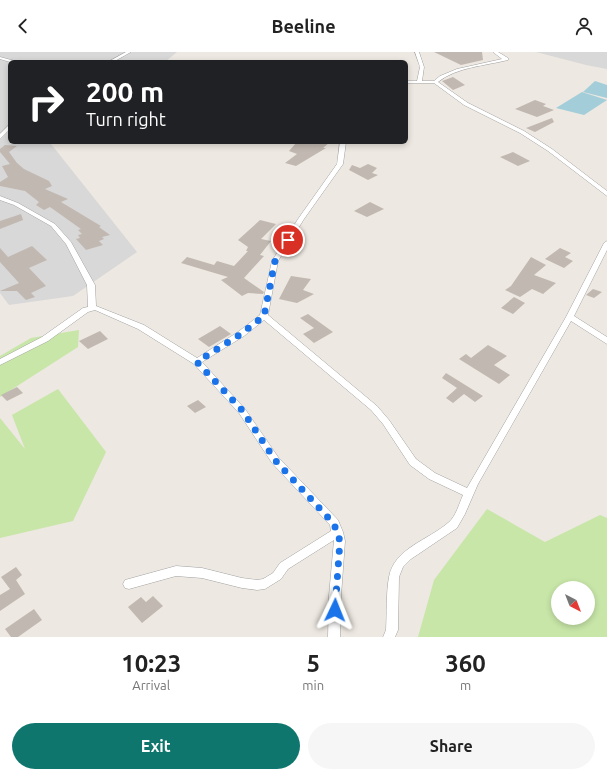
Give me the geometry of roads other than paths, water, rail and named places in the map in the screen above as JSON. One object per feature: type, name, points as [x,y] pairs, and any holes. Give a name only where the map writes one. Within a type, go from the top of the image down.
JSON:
[{"type":"street","points":[[114,60],[129,52]]},
{"type":"street","points":[[417,52],[422,67],[419,82]]},
{"type":"street","points":[[435,82],[455,71],[506,59],[495,52]]},
{"type":"street","points":[[408,82],[435,82],[466,104],[522,132],[550,150],[607,194]]},
{"type":"street","points":[[0,137],[8,128]]},
{"type":"street","points":[[197,362],[241,334],[264,316],[275,261],[301,220],[340,164],[343,144]]},
{"type":"street","points":[[0,198],[16,204],[53,225],[69,243],[91,285],[92,308]]},
{"type":"street","points":[[389,637],[392,630],[394,577],[399,564],[407,556],[453,524],[460,514],[474,483],[570,317],[607,243]]},
{"type":"street","points":[[0,362],[45,339],[86,310],[92,308],[96,308],[141,327],[197,362],[242,410],[275,460],[334,524],[338,532],[340,541],[335,596],[334,637]]},
{"type":"street","points":[[264,316],[374,408],[386,422],[412,462],[432,476],[470,494]]},
{"type":"street","points":[[570,317],[607,341]]},
{"type":"street","points":[[129,584],[176,571],[202,573],[242,583],[257,585],[265,584],[277,576],[284,566],[338,532]]},
{"type":"water","points":[[595,81],[607,85],[607,98],[583,92]]},
{"type":"water","points":[[582,92],[607,100],[584,115],[556,108]]}]
